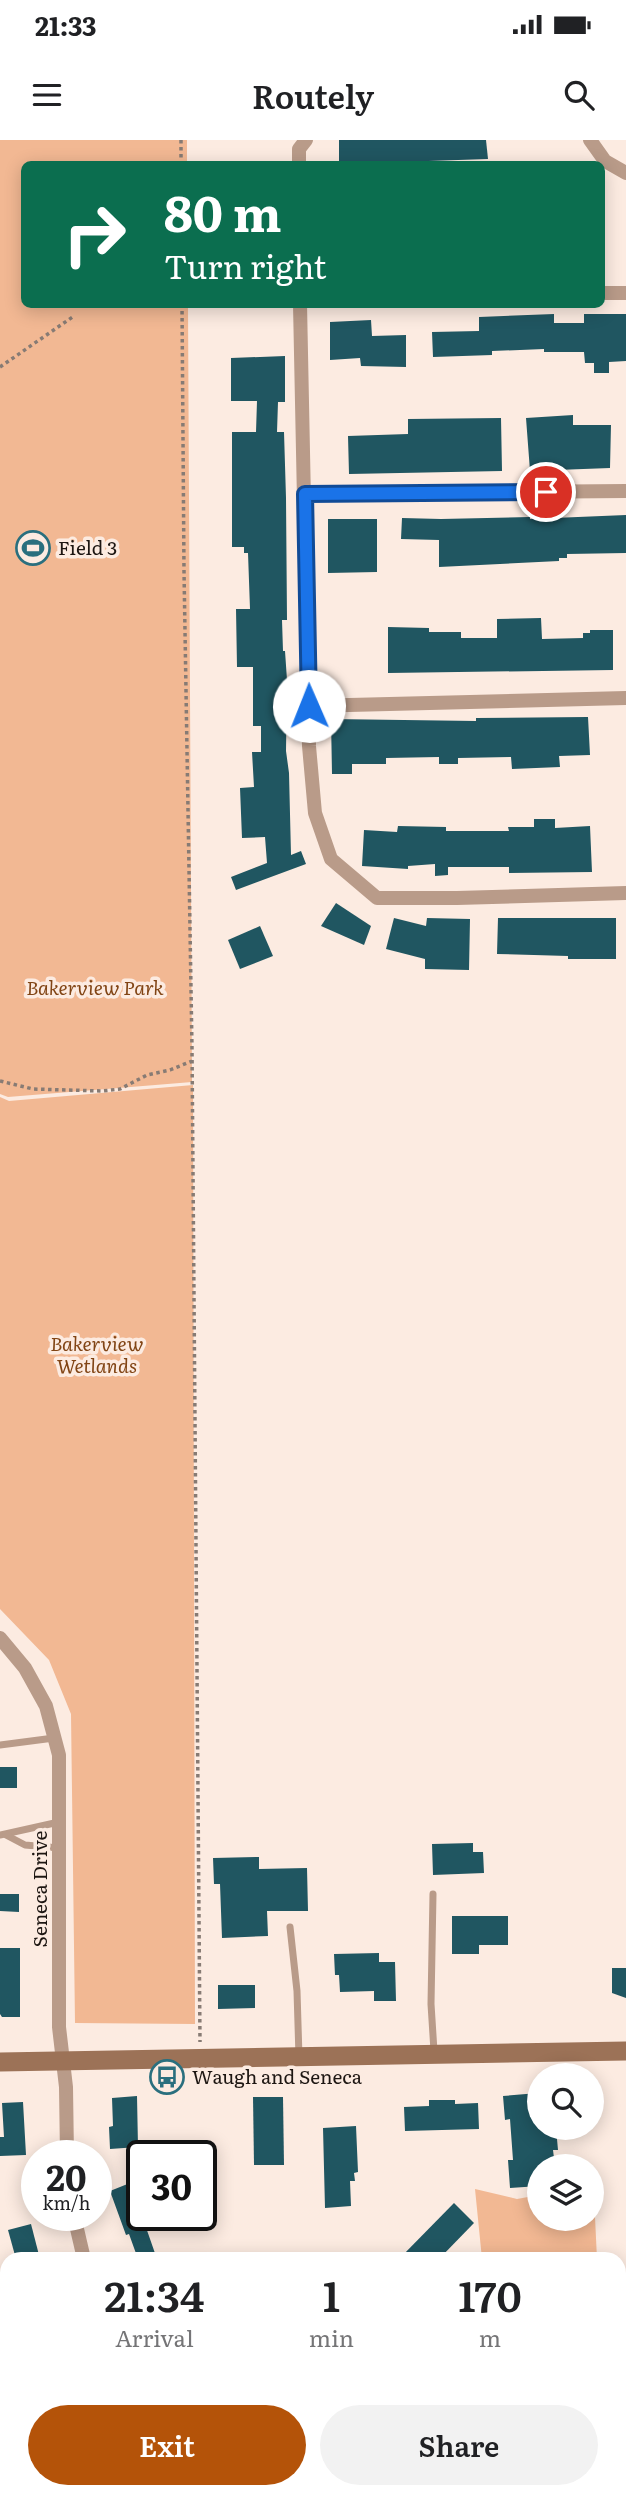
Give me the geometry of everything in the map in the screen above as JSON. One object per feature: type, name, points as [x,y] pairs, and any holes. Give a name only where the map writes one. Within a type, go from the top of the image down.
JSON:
[{"type":"street","points":[[299,161],[299,149],[306,140]]},
{"type":"street","points":[[590,140],[605,161],[626,173]]},
{"type":"street","points":[[605,293],[626,293]]},
{"type":"street","points":[[300,308],[309,746],[315,813],[331,859],[377,898],[626,893]]},
{"type":"street","points":[[305,494],[626,491]]},
{"type":"street","points":[[309,706],[626,698]]},
{"type":"street","name":"Seneca Drive","points":[[0,1638],[26,1668],[46,1706],[58,1755],[60,2027],[66,2087],[67,2140]]},
{"type":"street","points":[[0,2062],[626,2051]]},
{"type":"street","points":[[77,2231],[82,2252]]},
{"type":"lane","points":[[0,1745],[54,1738]]},
{"type":"lane","points":[[3,1835],[59,1822]]},
{"type":"lane","points":[[3,1835],[25,1845],[59,1848]]},
{"type":"lane","points":[[433,1894],[431,2004],[434,2055]]},
{"type":"lane","points":[[290,1927],[298,1991],[299,2057]]},
{"type":"path","points":[[181,140],[181,161]]},
{"type":"path","points":[[182,308],[192,1061],[200,2035]]},
{"type":"path","points":[[0,367],[74,316]]},
{"type":"path","points":[[0,1081],[33,1089],[102,1091],[120,1089],[147,1075],[192,1061]]},
{"type":"green space","name":"Bakerview Park","points":[[0,140],[187,140],[187,161],[21,161],[21,308],[188,308],[192,1082],[8,1097],[0,1094]]},
{"type":"green space","name":"Bakerview Wetlands","points":[[193,1085],[195,2024],[75,2023],[71,1714],[49,1660],[0,1609],[0,1097],[9,1101]]},
{"type":"green space","points":[[475,2189],[517,2199],[527,2197],[527,2231],[596,2231],[597,2252],[481,2252]]},
{"type":"building","points":[[339,140],[486,140],[488,159],[428,161],[339,161]]},
{"type":"building","points":[[554,314],[554,323],[584,323],[584,314],[626,314],[626,361],[609,362],[609,373],[594,373],[594,363],[585,363],[584,352],[544,352],[544,349],[492,351],[492,355],[433,357],[432,332],[479,331],[479,317]]},
{"type":"building","points":[[371,320],[372,336],[406,335],[406,367],[361,366],[360,358],[330,360],[330,322]]},
{"type":"building","points":[[285,356],[285,402],[278,402],[277,432],[284,432],[286,498],[287,620],[282,620],[287,680],[286,751],[291,855],[301,851],[306,864],[236,890],[231,877],[267,863],[265,837],[242,838],[240,788],[254,787],[252,752],[261,752],[261,726],[253,726],[253,667],[237,667],[236,609],[250,609],[248,553],[244,553],[244,547],[232,547],[232,432],[256,432],[257,401],[231,401],[231,358]]},
{"type":"building","points":[[573,415],[573,425],[611,425],[610,468],[530,471],[526,418]]},
{"type":"building","points":[[501,418],[502,471],[349,474],[348,436],[408,434],[408,419]]},
{"type":"building","points":[[626,515],[626,553],[567,554],[567,558],[559,558],[559,561],[439,567],[439,540],[401,539],[402,518],[530,519]]},
{"type":"building","points":[[328,519],[377,519],[377,572],[328,573]]},
{"type":"building","points":[[541,618],[542,639],[583,638],[583,633],[590,633],[590,630],[613,630],[613,670],[388,673],[388,627],[429,628],[429,632],[461,632],[461,638],[497,638],[497,619]]},
{"type":"building","points":[[588,717],[590,755],[559,756],[560,767],[512,769],[511,757],[458,758],[458,764],[439,764],[439,757],[386,758],[386,764],[352,764],[352,774],[332,774],[331,719],[476,721],[476,718]]},
{"type":"building","points":[[534,819],[555,819],[555,828],[590,826],[592,872],[509,873],[509,867],[448,867],[448,875],[435,876],[435,864],[408,866],[408,869],[362,866],[364,830],[397,832],[398,826],[446,827],[446,831],[509,831],[508,827],[534,827]]},
{"type":"building","points":[[336,903],[371,926],[364,945],[321,926]]},
{"type":"building","points":[[394,918],[426,926],[427,918],[470,919],[469,970],[425,969],[425,959],[386,949]]},
{"type":"building","points":[[498,918],[616,918],[616,959],[497,954]]},
{"type":"building","points":[[260,926],[273,956],[240,969],[228,940]]},
{"type":"building","points":[[0,1767],[17,1767],[17,1788],[0,1788]]},
{"type":"building","points":[[473,1843],[473,1852],[483,1852],[484,1873],[433,1875],[432,1844]]},
{"type":"building","points":[[259,1857],[259,1869],[307,1868],[308,1911],[267,1911],[268,1936],[222,1938],[220,1884],[214,1884],[213,1858]]},
{"type":"building","points":[[0,1894],[19,1894],[19,1912],[0,1911]]},
{"type":"building","points":[[452,1916],[508,1916],[508,1945],[479,1945],[479,1954],[452,1954]]},
{"type":"building","points":[[0,1948],[20,1948],[20,2017],[2,2017],[0,2014]]},
{"type":"building","points":[[379,1953],[379,1962],[395,1962],[396,2001],[374,2001],[374,1991],[340,1992],[339,1975],[335,1975],[334,1954]]},
{"type":"building","points":[[612,1968],[626,1968],[626,1998],[612,1993]]},
{"type":"building","points":[[218,1985],[255,1985],[255,2008],[218,2009]]},
{"type":"building","points":[[527,2094],[527,2140],[557,2140],[558,2150],[553,2150],[554,2154],[527,2154],[527,2187],[510,2188],[508,2160],[513,2160],[510,2119],[505,2120],[503,2096]]},
{"type":"building","points":[[137,2096],[138,2140],[126,2140],[126,2148],[112,2149],[109,2127],[113,2126],[112,2098]]},
{"type":"building","points":[[253,2097],[283,2097],[284,2165],[254,2165]]},
{"type":"building","points":[[429,2100],[455,2100],[455,2104],[478,2103],[479,2129],[405,2131],[404,2107],[429,2106]]},
{"type":"building","points":[[23,2102],[25,2140],[21,2140],[21,2155],[0,2156],[0,2137],[4,2137],[2,2103]]},
{"type":"building","points":[[356,2126],[358,2172],[354,2173],[355,2181],[350,2181],[351,2206],[325,2208],[323,2128]]},
{"type":"building","points":[[126,2185],[126,2231],[147,2231],[155,2252],[135,2252],[129,2234],[126,2235],[112,2190]]},
{"type":"building","points":[[454,2203],[474,2223],[446,2252],[406,2252]]},
{"type":"building","points":[[21,2227],[21,2231],[33,2231],[38,2252],[14,2252],[8,2230]]},
{"type":"place","name":"Field 3","points":[[33,548]]},
{"type":"place","name":"Waugh and Seneca","points":[[167,2077]]},
{"type":"route","points":[[309,706],[305,494],[546,492]]}]
